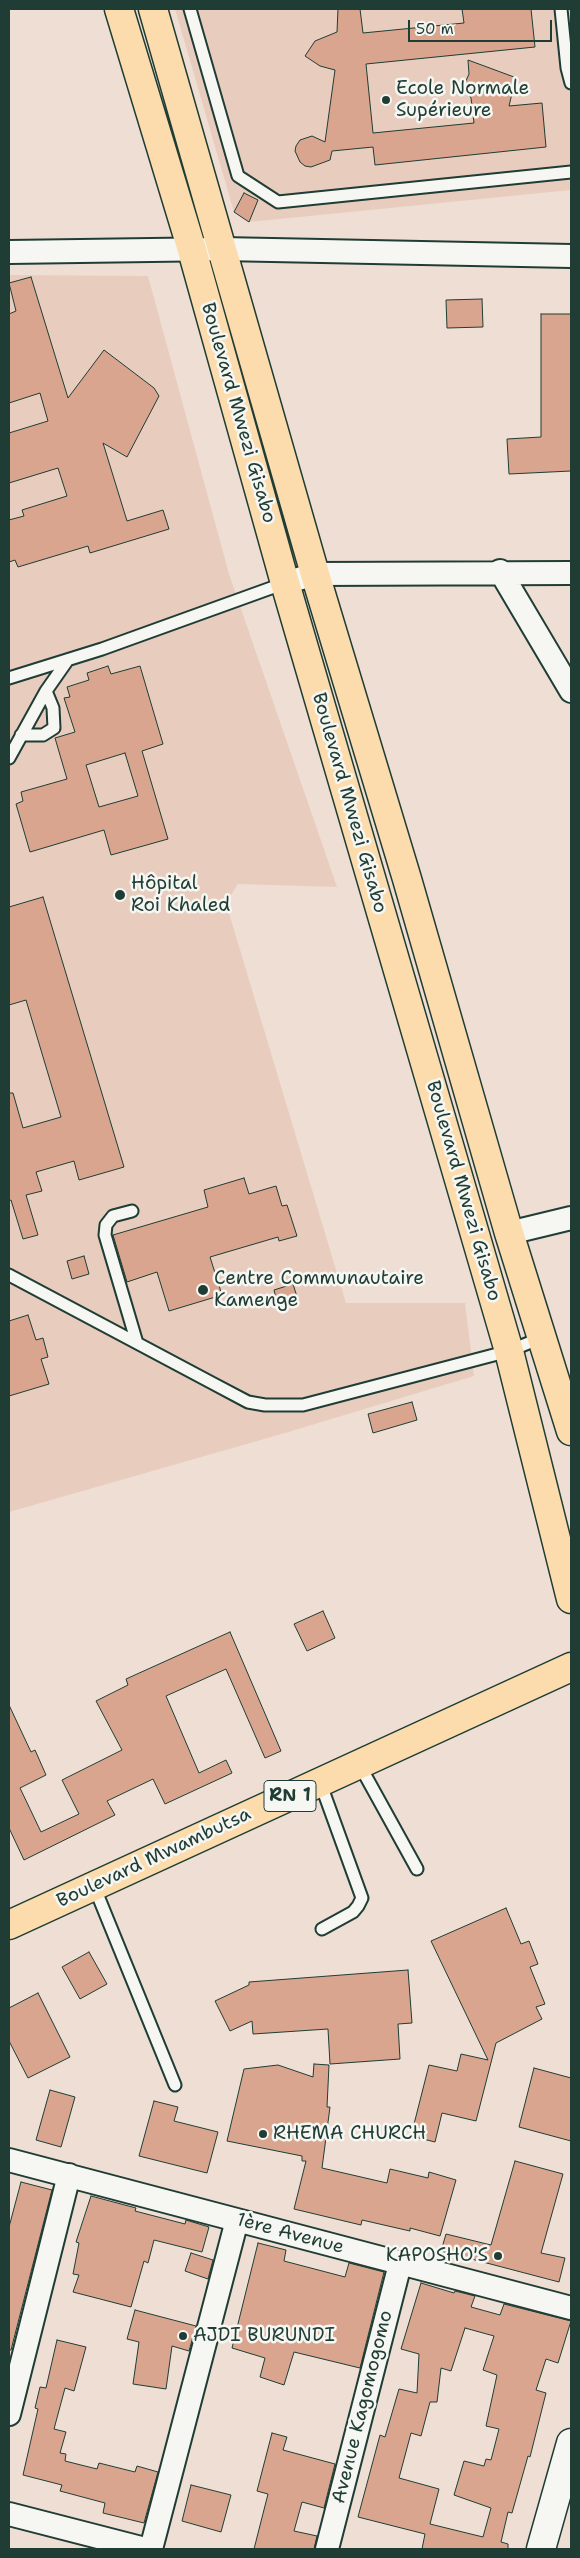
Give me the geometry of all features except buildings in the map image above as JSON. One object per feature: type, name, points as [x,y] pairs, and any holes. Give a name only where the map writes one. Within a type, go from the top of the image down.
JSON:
[{"type":"main road","name":"Boulevard Mwezi Gisabo","points":[[119,9],[192,250],[285,583],[509,1351],[571,1599]]},
{"type":"main road","name":"Boulevard Mwezi Gisabo","points":[[153,9],[314,574],[407,880],[509,1233],[543,1337],[571,1432]]},
{"type":"main road","points":[[375,890],[407,880]]},
{"type":"main road","name":"Boulevard Mwambutsa","points":[[9,1924],[571,1667]]},
{"type":"street","points":[[9,252],[222,249],[571,256]]},
{"type":"street","points":[[500,572],[571,691]]},
{"type":"street","points":[[285,583],[314,574],[571,573]]},
{"type":"street","points":[[509,1233],[571,1218]]},
{"type":"street","name":"1ère Avenue","points":[[9,2160],[571,2308]]},
{"type":"street","points":[[9,2414],[69,2175]]},
{"type":"street","points":[[151,2549],[237,2220]]},
{"type":"street","name":"Avenue Kagomogomo","points":[[327,2549],[400,2264]]},
{"type":"street","points":[[541,2549],[571,2443]]},
{"type":"street","points":[[9,2514],[145,2549]]},
{"type":"lane","points":[[190,9],[238,176],[278,202],[571,172]]},
{"type":"lane","points":[[561,9],[567,68],[571,83]]},
{"type":"lane","points":[[9,678],[67,661],[285,583]]},
{"type":"lane","points":[[9,758],[46,691],[67,661]]},
{"type":"lane","points":[[21,735],[43,735],[54,728],[53,708],[46,691]]},
{"type":"lane","points":[[132,1211],[113,1216],[106,1224],[105,1235],[137,1344]]},
{"type":"lane","points":[[9,1274],[248,1402],[282,1406],[303,1405],[509,1351],[543,1337]]},
{"type":"lane","points":[[359,1764],[417,1869]]},
{"type":"lane","points":[[320,1782],[362,1898],[352,1912],[322,1929]]},
{"type":"lane","points":[[94,1886],[176,2086]]},
{"type":"shaded area","name":"Ecole Normale Supérieure","points":[[175,9],[571,9],[571,190],[249,222],[234,212]]},
{"type":"shaded area","name":"Hôpital Roi Khaled","points":[[9,275],[148,276],[229,574],[337,887],[238,884],[226,903],[346,1303],[465,1303],[474,1376],[285,1433],[9,1512]]},
{"type":"place","name":"Ecole Normale Supérieure","points":[[386,100]]},
{"type":"place","name":"Hôpital Roi Khaled","points":[[120,895]]},
{"type":"place","name":"Centre Communautaire Kamenge","points":[[203,1290]]},
{"type":"place","name":"RHEMA CHURCH","points":[[263,2134]]},
{"type":"place","name":"KAPOSHO'S","points":[[498,2256]]},
{"type":"place","name":"AJDI BURUNDI","points":[[183,2336]]}]
